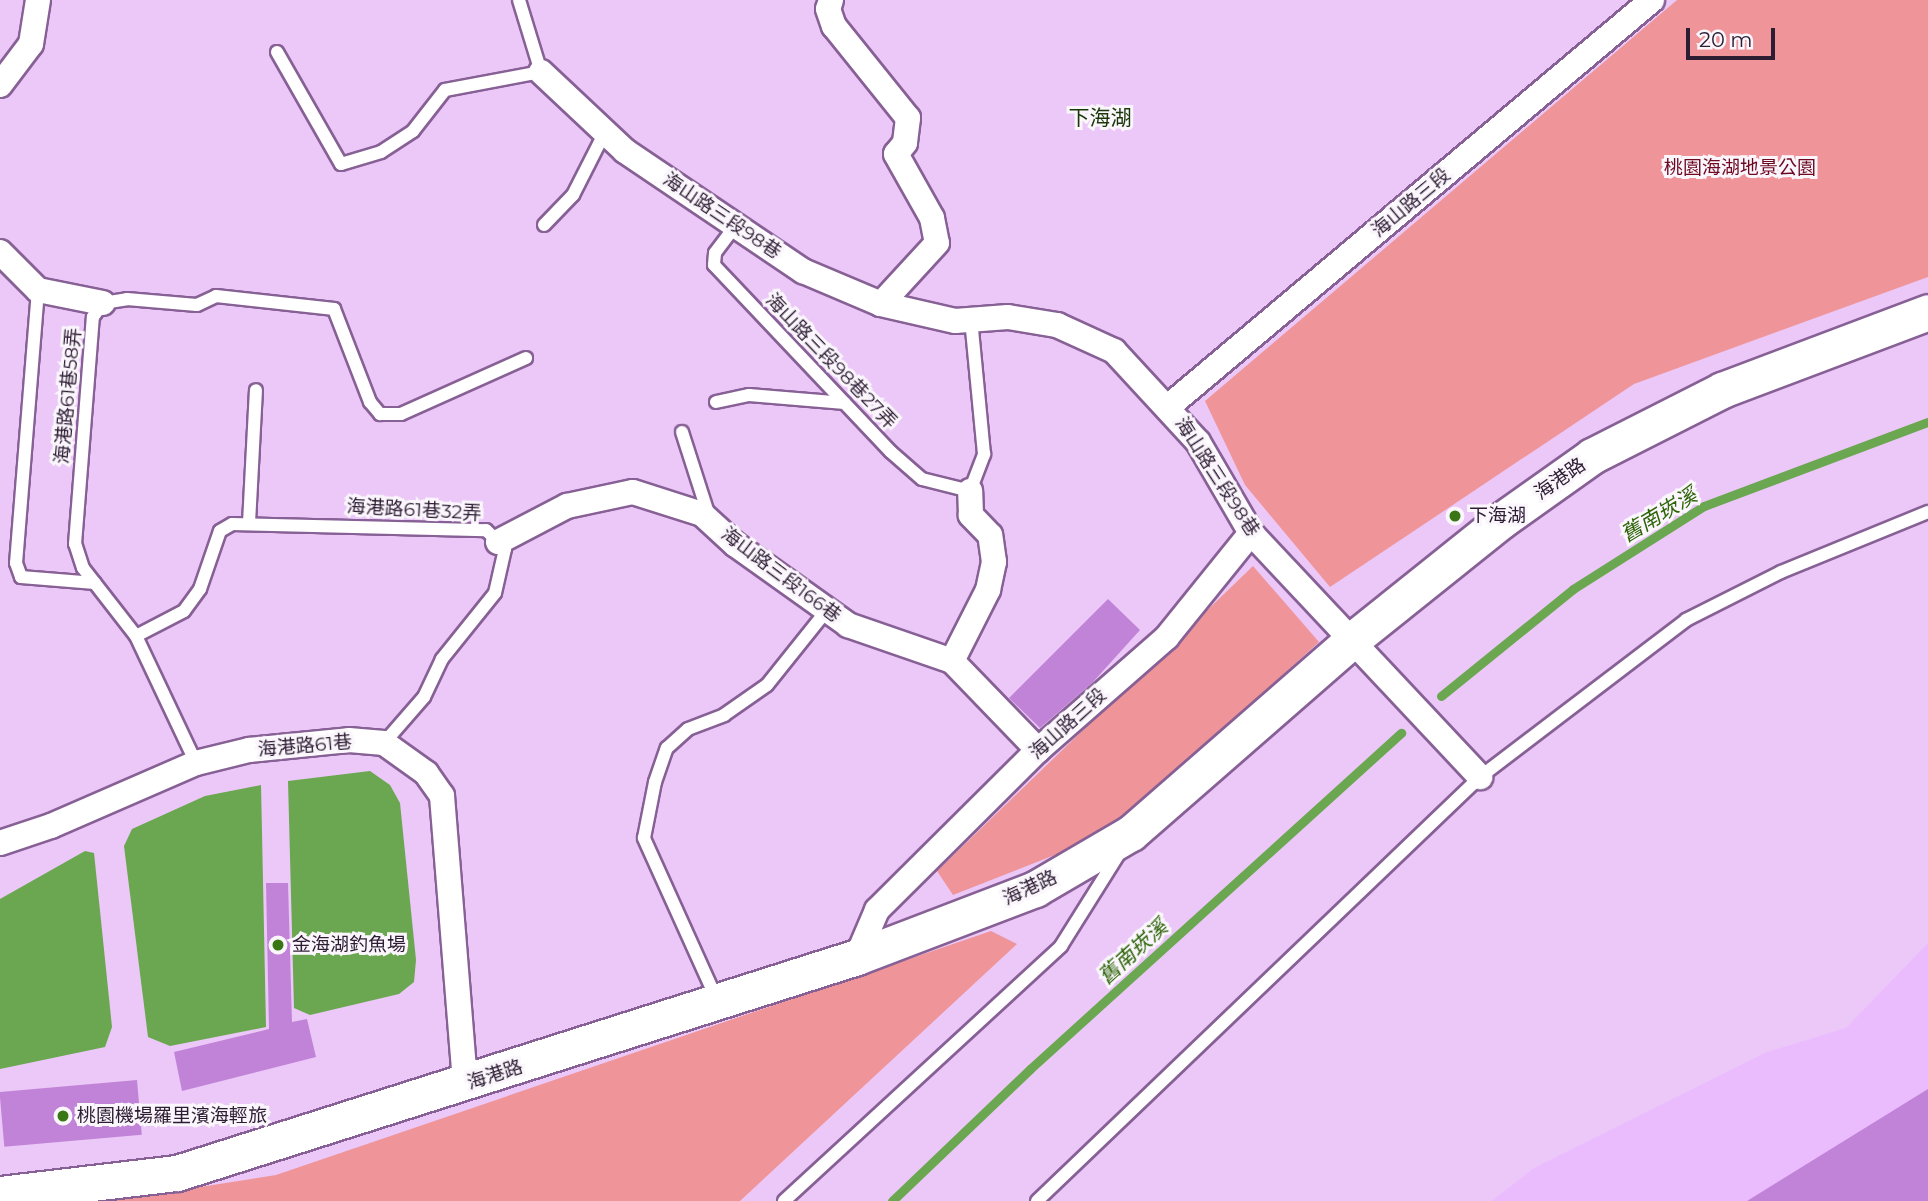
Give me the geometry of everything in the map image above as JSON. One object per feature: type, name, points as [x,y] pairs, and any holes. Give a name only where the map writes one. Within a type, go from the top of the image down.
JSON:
[{"type":"street","points":[[0,85],[31,44],[38,0]]},
{"type":"street","points":[[831,0],[828,9],[834,26],[908,118],[905,143],[896,154],[932,218],[937,243],[881,304]]},
{"type":"street","name":"海山路三段","points":[[1169,406],[1652,0]]},
{"type":"street","name":"海山路三段98巷","points":[[541,72],[604,134],[803,271],[881,304],[955,321],[1008,317],[1057,325],[1114,351],[1169,406],[1198,442],[1251,533],[1480,777]]},
{"type":"street","points":[[0,252],[38,290],[103,303]]},
{"type":"street","name":"海港路","points":[[0,1194],[177,1173],[464,1085],[857,957],[1035,889],[1131,834],[1351,641],[1502,520],[1592,456],[1722,390],[1928,312]]},
{"type":"street","points":[[952,661],[988,590],[994,562],[990,535],[971,515],[970,491]]},
{"type":"street","name":"海山路三段166巷","points":[[498,542],[567,506],[633,492],[702,514],[848,625],[952,661],[1038,750]]},
{"type":"street","name":"海山路三段","points":[[857,957],[877,910],[1038,750],[1167,637],[1251,533]]},
{"type":"street","name":"海港路61巷","points":[[0,843],[51,826],[196,763],[249,750],[349,740],[384,743]]},
{"type":"street","points":[[384,743],[426,773],[442,796],[464,1085]]},
{"type":"lane","points":[[277,52],[341,164],[381,152],[413,131],[445,90],[541,72],[519,0]]},
{"type":"lane","points":[[544,225],[573,195],[604,134]]},
{"type":"lane","name":"海山路三段98巷27弄","points":[[736,225],[715,253],[714,265],[845,403],[922,479],[970,491]]},
{"type":"lane","points":[[38,290],[16,563],[21,577],[95,583]]},
{"type":"lane","points":[[103,303],[127,299],[197,305],[216,296],[334,309],[370,402],[380,414],[401,414],[526,358]]},
{"type":"lane","name":"海港路61巷58弄","points":[[103,303],[93,317],[75,544],[83,568],[136,636],[196,763]]},
{"type":"lane","points":[[970,491],[984,454],[971,320]]},
{"type":"lane","points":[[249,523],[256,390]]},
{"type":"lane","points":[[716,402],[749,395],[845,403]]},
{"type":"lane","points":[[681,432],[714,525]]},
{"type":"lane","points":[[1037,1201],[1480,777],[1686,620],[1781,572],[1928,512]]},
{"type":"lane","name":"海港路61巷32弄","points":[[136,636],[184,611],[200,589],[220,531],[232,524],[486,530],[505,549],[495,593],[442,659],[424,697],[384,743]]},
{"type":"lane","points":[[718,1002],[644,838],[655,782],[667,747],[688,729],[724,715],[768,685],[827,610]]},
{"type":"lane","points":[[784,1201],[1060,946],[1131,834]]},
{"type":"shaded area","points":[[370,771],[390,785],[400,803],[416,960],[414,982],[399,994],[310,1015],[294,1008],[288,781]]},
{"type":"shaded area","points":[[261,785],[266,1027],[170,1046],[148,1037],[124,846],[132,829],[205,796]]},
{"type":"shaded area","points":[[85,851],[94,853],[112,1027],[105,1047],[0,1069],[0,899]]},
{"type":"shaded area","points":[[1928,943],[1928,1201],[1492,1201],[1534,1168],[1767,1052],[1846,1028]]},
{"type":"green space","name":"桃園海湖地景公園","points":[[1677,0],[1928,0],[1928,277],[1634,384],[1330,587],[1245,485],[1205,401]]},
{"type":"green space","points":[[1253,566],[1319,642],[1108,834],[953,895],[937,871]]},
{"type":"green space","points":[[991,931],[1017,944],[740,1201],[111,1201],[276,1175]]},
{"type":"building","points":[[1108,599],[1140,630],[1093,682],[1040,728],[1009,698]]},
{"type":"building","points":[[266,883],[288,883],[292,1022],[307,1019],[316,1057],[182,1091],[174,1052],[269,1029]]},
{"type":"building","points":[[137,1080],[142,1135],[4,1147],[0,1092]]},
{"type":"building","points":[[1928,1089],[1928,1201],[1747,1201]]},
{"type":"waterway","name":"舊南崁溪","points":[[1441,696],[1573,589],[1704,506],[1928,422]]},
{"type":"waterway","name":"舊南崁溪","points":[[892,1201],[1030,1069],[1401,733]]},
{"type":"place","name":"下海湖","points":[[1455,516]]},
{"type":"place","name":"金海湖釣魚場","points":[[278,945]]},
{"type":"place","name":"桃園機場羅里濱海輕旅","points":[[63,1116]]},
{"type":"district","name":"下海湖","points":[[1100,118]]}]
